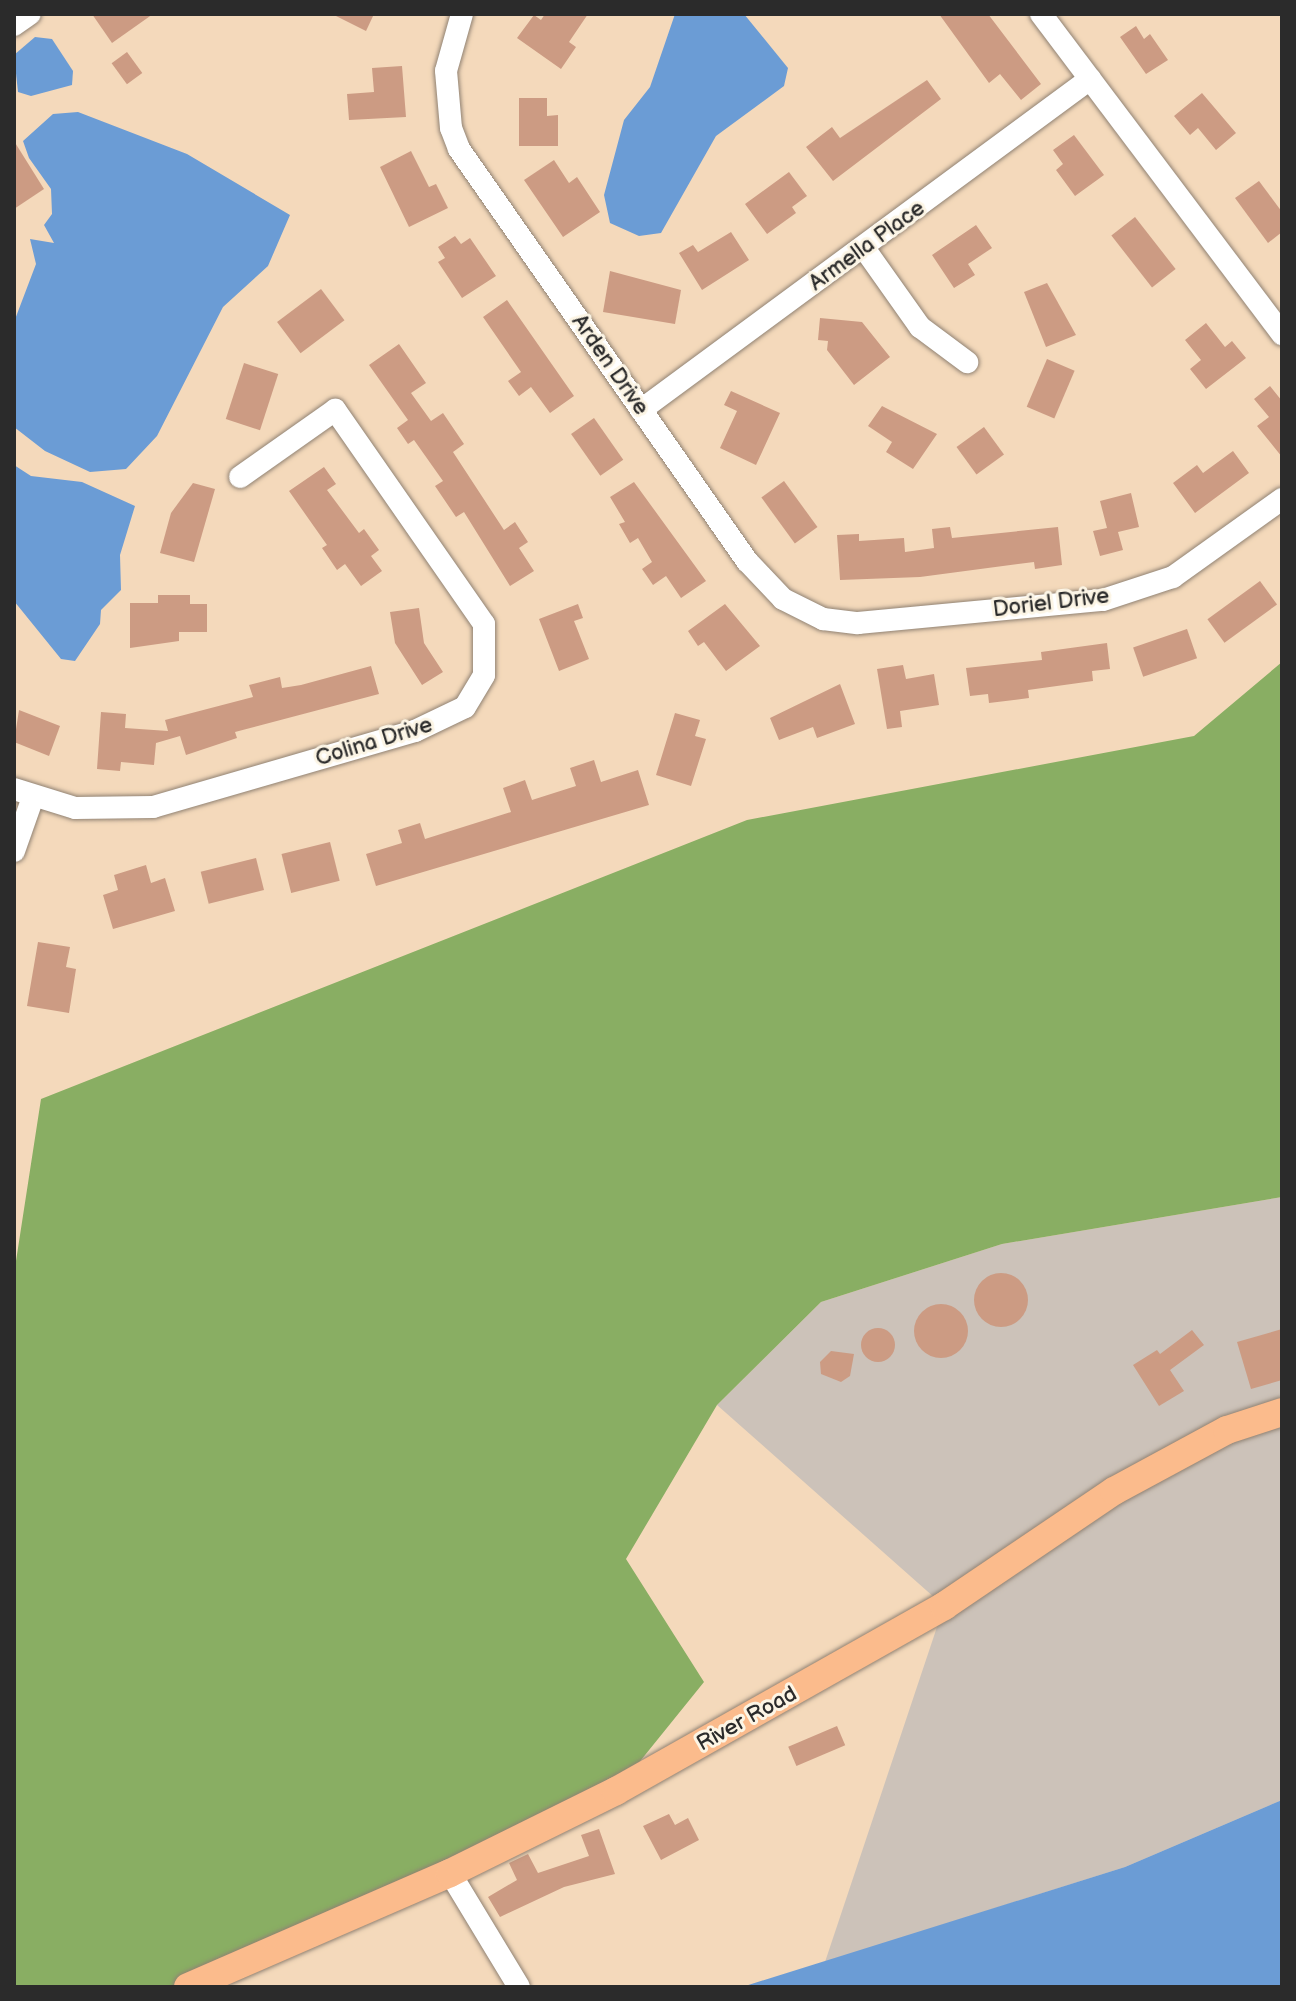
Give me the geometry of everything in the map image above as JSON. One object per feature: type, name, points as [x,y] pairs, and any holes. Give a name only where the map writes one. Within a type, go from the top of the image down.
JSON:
[{"type":"main road","name":"River Road","points":[[188,1987],[450,1873],[616,1791],[843,1667],[944,1606],[1114,1491],[1227,1430],[1282,1412]]},
{"type":"street","points":[[14,25],[30,14]]},
{"type":"street","name":"Arden Drive","points":[[462,14],[446,71],[451,128],[459,149],[747,561],[783,599],[823,619],[889,620]]},
{"type":"street","points":[[1041,14],[1282,334]]},
{"type":"street","name":"Armella Place","points":[[641,410],[1090,79]]},
{"type":"street","points":[[864,248],[920,327],[967,362]]},
{"type":"street","name":"Colina Drive","points":[[24,793],[75,808],[153,807],[415,731],[465,707],[484,675],[484,624],[335,410],[240,477]]},
{"type":"street","name":"Doriel Drive","points":[[889,620],[1134,592],[1191,566],[1282,499]]},
{"type":"street","points":[[14,851],[24,793]]},
{"type":"street","points":[[450,1873],[519,1987]]},
{"type":"shaded area","points":[[1282,1197],[1282,1800],[1125,1867],[825,1962],[944,1606],[717,1405],[821,1302],[1002,1244]]},
{"type":"green space","points":[[1282,662],[1282,1197],[1002,1244],[821,1302],[717,1405],[626,1559],[704,1682],[616,1791],[188,1987],[14,1987],[14,1274],[41,1099],[747,820],[1194,736]]},
{"type":"water","points":[[675,14],[744,14],[788,68],[784,86],[716,136],[661,233],[639,236],[610,223],[604,195],[624,120],[650,87]]},
{"type":"water","points":[[35,37],[52,39],[73,71],[72,85],[31,96],[18,92],[14,55]]},
{"type":"water","points":[[78,112],[187,154],[290,215],[268,266],[223,307],[157,436],[126,469],[90,472],[45,451],[14,427],[14,322],[36,264],[30,239],[54,243],[44,225],[52,214],[51,189],[29,158],[23,141],[53,114]]},
{"type":"water","points":[[14,465],[31,476],[82,482],[135,506],[120,555],[121,590],[101,610],[100,624],[75,661],[61,659],[14,601]]},
{"type":"water","points":[[1282,1800],[1282,1987],[742,1987],[1125,1867]]},
{"type":"building","points":[[92,14],[153,14],[112,43]]},
{"type":"building","points":[[332,14],[374,14],[366,31]]},
{"type":"building","points":[[545,14],[588,14],[569,42],[576,47],[561,69],[517,38],[534,15],[541,20]]},
{"type":"building","points":[[939,14],[988,14],[1041,84],[1021,100],[1000,74],[989,83]]},
{"type":"building","points":[[1136,26],[1144,39],[1150,34],[1168,60],[1146,74],[1120,37]]},
{"type":"building","points":[[127,52],[142,73],[127,84],[112,63]]},
{"type":"building","points":[[402,66],[406,117],[349,120],[347,94],[374,92],[372,68]]},
{"type":"building","points":[[927,80],[941,99],[833,181],[806,147],[832,127],[840,138]]},
{"type":"building","points":[[1202,93],[1236,133],[1216,150],[1198,128],[1190,135],[1174,116]]},
{"type":"building","points":[[519,98],[547,98],[547,116],[558,115],[558,146],[519,146]]},
{"type":"building","points":[[1074,135],[1104,175],[1075,196],[1056,170],[1063,164],[1053,150]]},
{"type":"building","points":[[14,141],[44,189],[14,209]]},
{"type":"building","points":[[411,151],[429,187],[436,184],[448,208],[409,227],[380,167]]},
{"type":"building","points":[[554,160],[569,183],[577,177],[600,212],[563,237],[524,180]]},
{"type":"building","points":[[789,172],[807,196],[792,207],[796,213],[767,234],[745,204]]},
{"type":"building","points":[[1259,181],[1282,212],[1282,232],[1268,243],[1235,198]]},
{"type":"building","points":[[1135,217],[1176,269],[1152,287],[1111,235]]},
{"type":"building","points":[[976,225],[992,248],[968,264],[975,275],[954,288],[932,255]]},
{"type":"building","points":[[731,232],[749,260],[702,290],[679,253],[693,245],[698,252]]},
{"type":"building","points":[[455,236],[461,244],[470,238],[496,276],[462,298],[438,262],[445,258],[438,247]]},
{"type":"building","points":[[610,271],[681,290],[675,324],[603,312]]},
{"type":"building","points":[[1047,283],[1076,335],[1046,347],[1024,292]]},
{"type":"building","points":[[321,289],[344,320],[301,353],[277,322]]},
{"type":"building","points":[[507,300],[574,396],[550,413],[531,387],[519,396],[508,381],[521,372],[483,317]]},
{"type":"building","points":[[820,318],[862,322],[890,357],[854,385],[827,350],[828,341],[818,340]]},
{"type":"building","points":[[1206,323],[1225,347],[1232,341],[1246,358],[1206,389],[1190,369],[1201,360],[1185,340]]},
{"type":"building","points":[[399,344],[426,383],[411,393],[431,421],[443,413],[464,444],[453,452],[504,530],[515,522],[528,542],[519,548],[534,571],[510,586],[464,512],[456,517],[435,486],[443,481],[414,440],[408,444],[397,428],[408,420],[369,365]]},
{"type":"building","points":[[1047,359],[1075,371],[1054,419],[1027,407]]},
{"type":"building","points":[[244,363],[278,374],[260,430],[226,419]]},
{"type":"building","points":[[1270,386],[1282,401],[1282,457],[1257,426],[1269,417],[1254,399]]},
{"type":"building","points":[[731,391],[780,413],[756,465],[720,448],[737,411],[724,405]]},
{"type":"building","points":[[882,406],[937,434],[913,469],[886,452],[892,442],[868,426]]},
{"type":"building","points":[[594,418],[623,460],[600,476],[571,434]]},
{"type":"building","points":[[984,427],[1004,455],[976,474],[956,447]]},
{"type":"building","points":[[1233,451],[1249,473],[1195,513],[1173,483],[1197,465],[1203,473]]},
{"type":"building","points":[[324,467],[336,484],[327,490],[359,533],[364,529],[379,550],[371,556],[382,571],[361,586],[345,564],[337,570],[322,548],[327,545],[289,491]]},
{"type":"building","points":[[784,481],[818,527],[795,544],[761,497]]},
{"type":"building","points":[[634,482],[706,581],[681,598],[666,576],[653,585],[642,569],[652,562],[638,538],[630,543],[619,524],[625,522],[610,497]]},
{"type":"building","points":[[193,483],[215,489],[194,562],[160,553],[171,513]]},
{"type":"building","points":[[1131,493],[1139,527],[1118,532],[1123,550],[1100,556],[1093,531],[1107,528],[1100,501]]},
{"type":"building","points":[[950,527],[952,538],[1058,527],[1062,565],[1035,569],[1034,562],[920,577],[840,580],[837,535],[859,534],[859,541],[904,538],[905,552],[934,548],[932,529]]},
{"type":"building","points":[[1260,581],[1277,604],[1224,643],[1207,619]]},
{"type":"building","points":[[158,595],[190,595],[190,604],[207,604],[207,632],[179,632],[179,641],[130,648],[130,603],[158,603]]},
{"type":"building","points":[[578,604],[583,618],[574,621],[589,659],[559,671],[539,619]]},
{"type":"building","points":[[725,604],[760,646],[726,671],[704,642],[698,646],[688,631]]},
{"type":"building","points":[[419,608],[424,643],[443,672],[422,685],[395,643],[390,612]]},
{"type":"building","points":[[1187,629],[1197,658],[1143,677],[1133,648]]},
{"type":"building","points":[[1107,643],[1110,669],[1092,671],[1093,681],[1028,690],[1029,698],[989,703],[988,694],[970,696],[966,668],[1042,660],[1041,652]]},
{"type":"building","points":[[903,665],[906,679],[934,674],[939,705],[900,711],[902,727],[887,729],[877,669]]},
{"type":"building","points":[[371,666],[379,694],[235,732],[237,738],[186,755],[180,736],[156,743],[154,765],[121,762],[120,771],[97,769],[101,712],[126,714],[125,728],[168,731],[165,720],[253,697],[249,685],[280,677],[282,688]]},
{"type":"building","points":[[840,684],[855,724],[817,738],[813,727],[779,740],[770,718]]},
{"type":"building","points":[[19,710],[60,726],[49,756],[14,742]]},
{"type":"building","points":[[675,713],[700,720],[695,736],[706,739],[691,786],[656,775]]},
{"type":"building","points":[[594,760],[601,782],[638,770],[649,805],[376,886],[366,854],[402,843],[398,830],[420,823],[425,839],[511,812],[503,788],[525,780],[532,800],[576,786],[570,768]]},
{"type":"building","points":[[330,842],[340,881],[291,893],[281,854]]},
{"type":"building","points":[[256,858],[264,890],[209,904],[201,872]]},
{"type":"building","points":[[146,865],[151,883],[165,878],[175,911],[113,929],[103,895],[118,890],[114,875]]},
{"type":"building","points":[[38,942],[70,947],[66,967],[76,969],[69,1013],[27,1006]]},
{"type":"building","points":[[1001,1273],[1020,1281],[1028,1300],[1020,1319],[1001,1327],[982,1319],[974,1300],[982,1281]]},
{"type":"building","points":[[941,1304],[960,1312],[968,1331],[960,1350],[941,1358],[922,1350],[914,1331],[922,1312]]},
{"type":"building","points":[[878,1328],[890,1333],[895,1345],[890,1357],[878,1362],[866,1357],[861,1345],[866,1333]]},
{"type":"building","points":[[1282,1329],[1282,1380],[1251,1389],[1237,1342]]},
{"type":"building","points":[[1192,1330],[1204,1345],[1170,1370],[1184,1391],[1159,1406],[1133,1365],[1157,1350],[1160,1354]]},
{"type":"building","points":[[831,1351],[854,1354],[850,1376],[841,1382],[821,1374],[820,1362]]},
{"type":"building","points":[[837,1726],[845,1745],[796,1766],[788,1747]]},
{"type":"building","points":[[669,1814],[675,1825],[688,1818],[699,1840],[661,1860],[643,1826]]},
{"type":"building","points":[[599,1829],[615,1874],[564,1887],[500,1917],[488,1897],[517,1880],[509,1863],[528,1854],[538,1873],[589,1856],[581,1835]]}]
